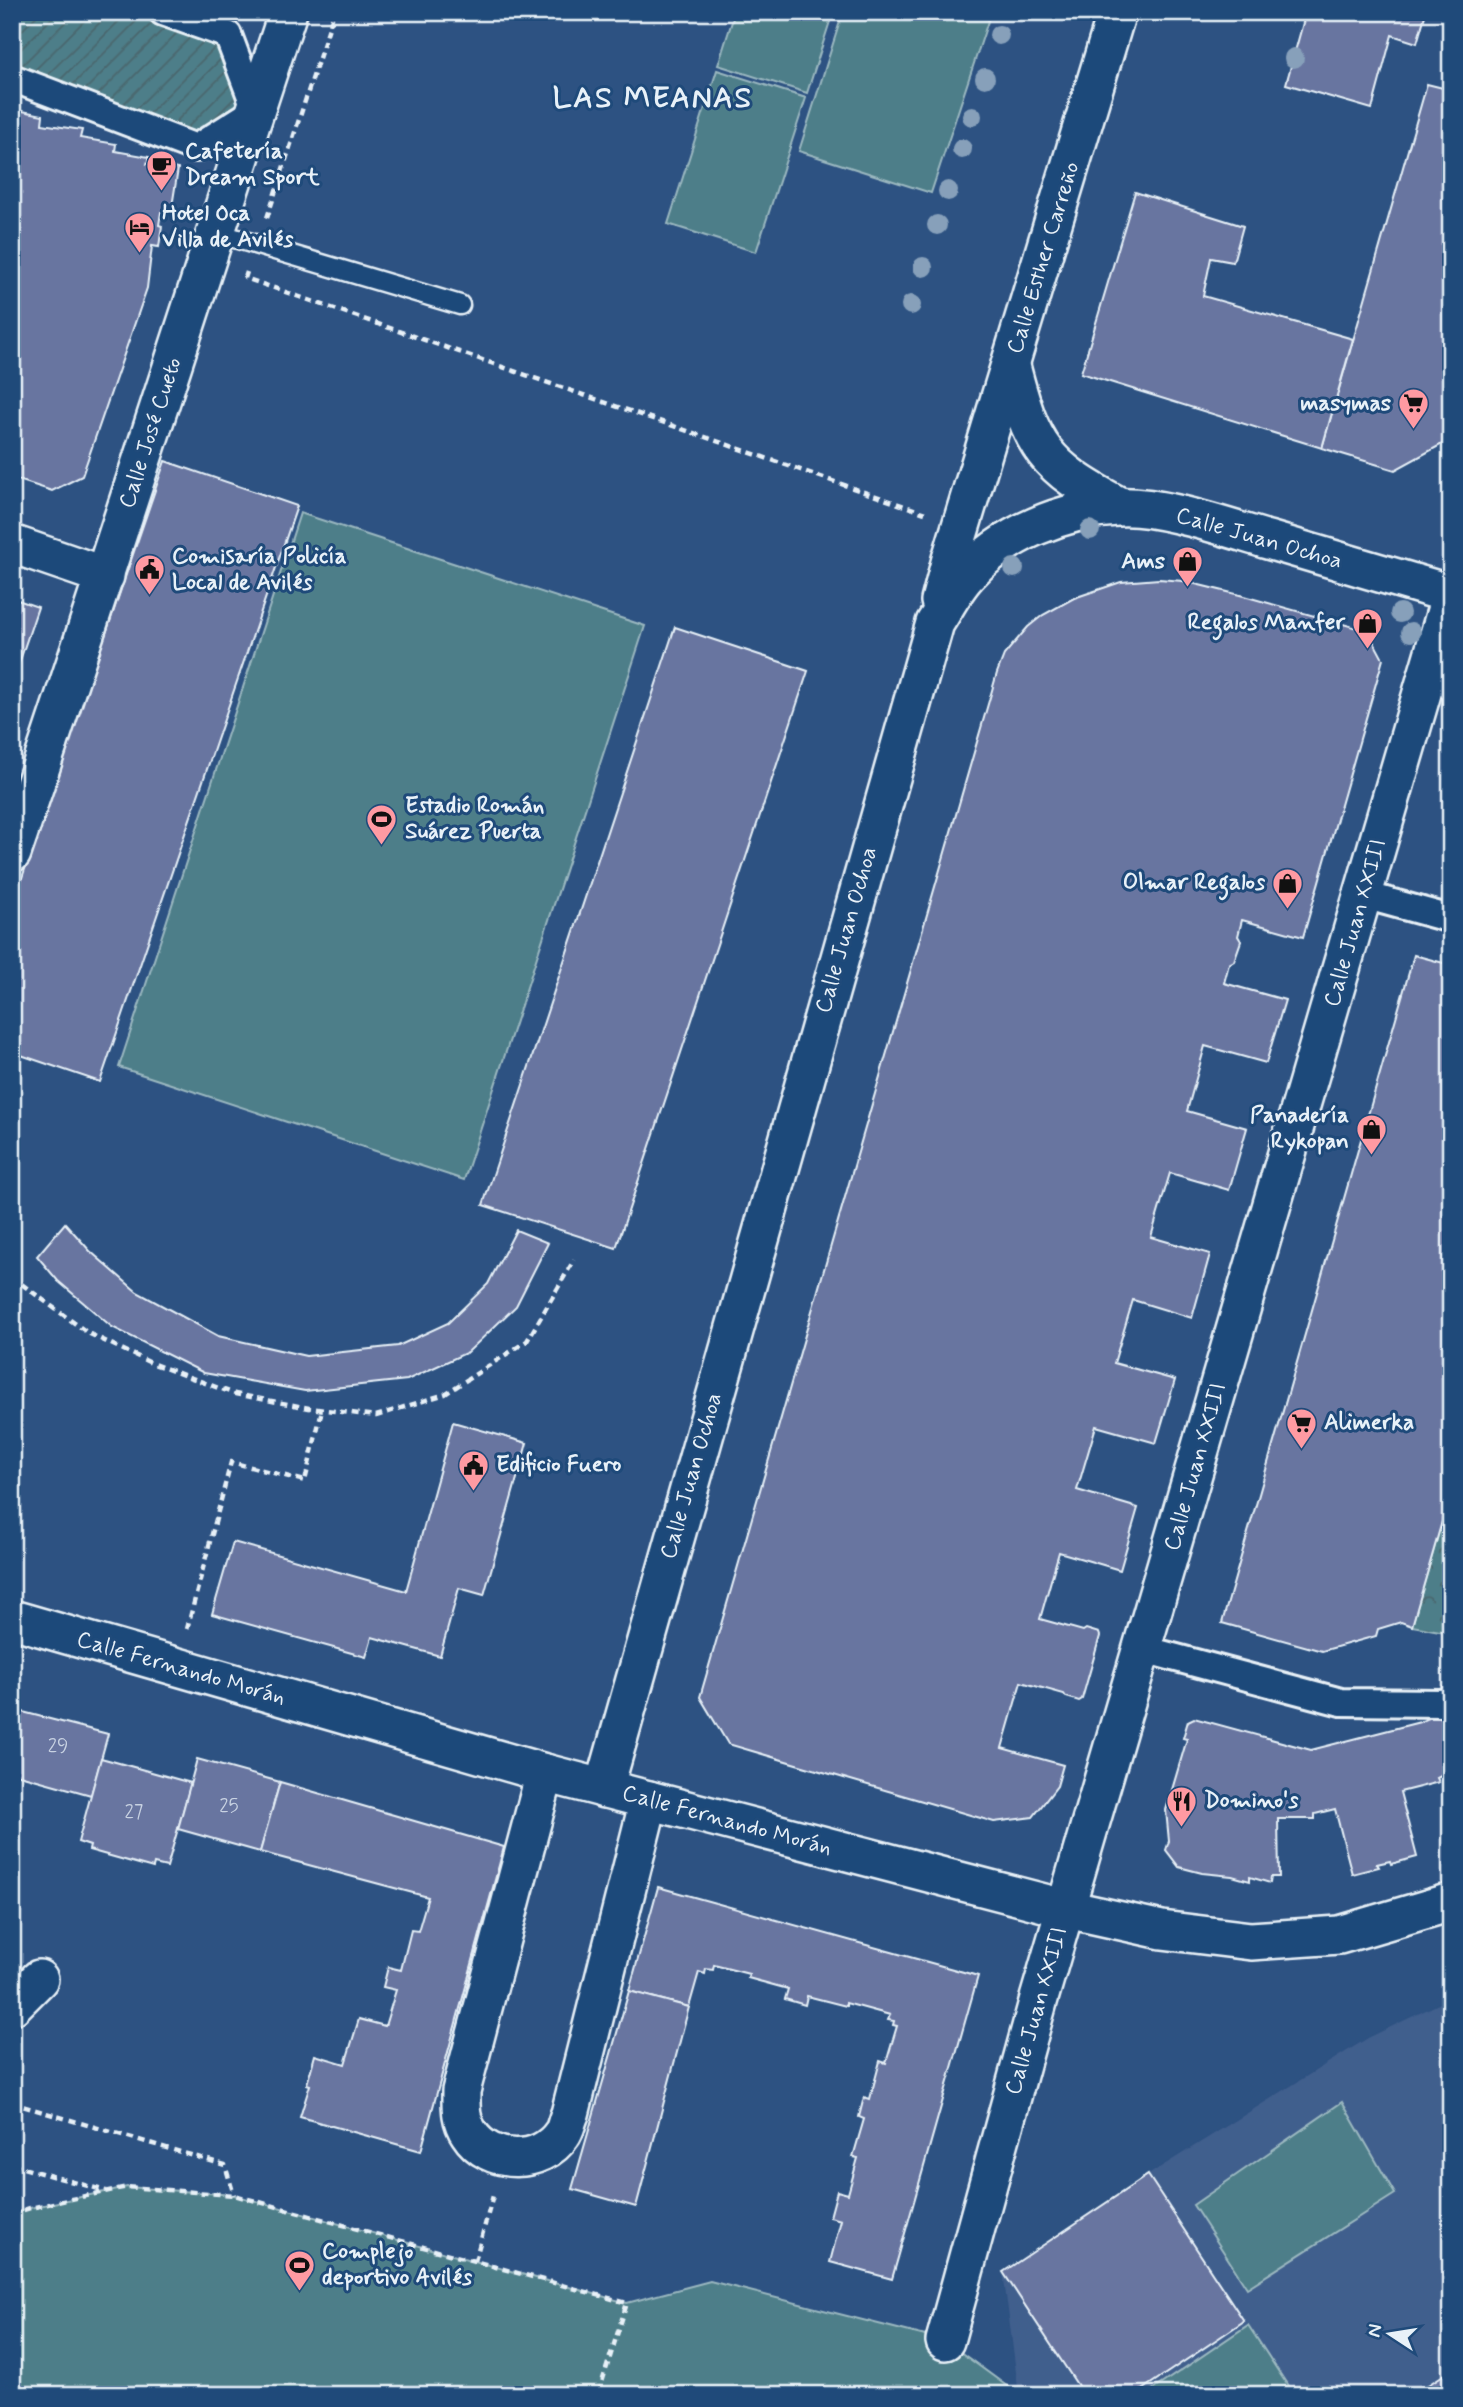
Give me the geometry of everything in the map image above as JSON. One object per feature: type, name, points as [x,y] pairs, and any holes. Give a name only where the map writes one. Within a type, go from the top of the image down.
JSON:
[{"type":"street","points":[[12,78],[196,148],[256,110],[228,35],[163,12]]},
{"type":"street","name":"Calle José Cueto","points":[[12,853],[106,576],[288,12]]},
{"type":"street","name":"Calle Esther Carreño","points":[[1118,12],[1012,366],[1022,410],[1036,441],[1051,462],[1082,486],[1119,506]]},
{"type":"street","points":[[934,623],[961,526],[1012,366]]},
{"type":"street","name":"Calle Juan Ochoa","points":[[604,1789],[934,623],[966,575],[997,548],[1058,517],[1119,506],[1153,510],[1210,523],[1451,594]]},
{"type":"street","points":[[12,544],[106,576]]},
{"type":"street","name":"Calle Juan XXIII","points":[[945,2341],[1038,2002],[1451,594]]},
{"type":"street","points":[[1364,895],[1451,919]]},
{"type":"street","name":"Calle Fernando Morán","points":[[12,1619],[544,1773],[1067,1909],[1162,1930],[1251,1941],[1339,1935],[1451,1902]]},
{"type":"street","points":[[1143,1649],[1341,1702],[1444,1703],[1451,1699]]},
{"type":"street","points":[[544,1773],[461,2091],[461,2113],[469,2133],[484,2149],[504,2157],[526,2158],[546,2150],[562,2134],[649,1800]]},
{"type":"street","points":[[12,2006],[39,1979]]},
{"type":"lane","points":[[215,233],[460,306]]},
{"type":"path","points":[[334,12],[245,278],[961,526]]},
{"type":"path","points":[[12,1277],[88,1333],[151,1363],[235,1394],[322,1410],[376,1416],[445,1394],[527,1341],[574,1260]]},
{"type":"path","points":[[177,1668],[230,1462],[305,1481],[322,1410]]},
{"type":"path","points":[[12,2103],[225,2165],[234,2195]]},
{"type":"path","points":[[475,2261],[504,2157]]},
{"type":"path","points":[[12,2165],[107,2192]]},
{"type":"path","points":[[12,2214],[127,2188],[234,2195],[627,2303],[598,2395]]},
{"type":"shaded area","points":[[1451,1998],[1451,2395],[1019,2395],[1003,2272],[1148,2175],[1368,2038]]},
{"type":"green space","points":[[12,12],[159,12],[228,35],[238,106],[196,148],[12,70]]},
{"type":"green space","points":[[735,12],[833,12],[807,93],[718,65]]},
{"type":"green space","points":[[843,12],[991,12],[931,193],[799,151]]},
{"type":"green space","points":[[717,70],[806,98],[756,252],[668,224]]},
{"type":"green space","name":"Estadio Román Suárez Puerta","points":[[300,513],[645,626],[464,1180],[119,1067]]},
{"type":"green space","points":[[1451,1490],[1451,1633],[1412,1626]]},
{"type":"green space","points":[[1342,2102],[1395,2194],[1247,2288],[1193,2205]]},
{"type":"green space","name":"Complejo deportivo Avilés","points":[[127,2187],[234,2195],[627,2303],[710,2281],[945,2341],[1019,2395],[12,2395],[12,2214]]},
{"type":"green space","points":[[1248,2325],[1294,2395],[1145,2395]]},
{"type":"building","points":[[1306,12],[1426,12],[1417,43],[1392,35],[1372,109],[1286,84]]},
{"type":"building","points":[[1427,84],[1451,90],[1451,425],[1446,442],[1395,470],[1322,448]]},
{"type":"building","points":[[12,109],[43,115],[42,124],[82,130],[80,138],[116,144],[115,151],[149,157],[147,164],[178,169],[171,213],[161,212],[159,247],[152,246],[147,288],[82,476],[52,491],[12,478]]},
{"type":"building","points":[[1135,192],[1243,226],[1233,262],[1211,258],[1203,296],[1353,339],[1322,448],[1081,373]]},
{"type":"building","points":[[165,461],[297,506],[100,1082],[12,1052],[12,907]]},
{"type":"building","points":[[1159,579],[1183,581],[1240,595],[1368,631],[1383,659],[1303,937],[1242,920],[1238,936],[1241,941],[1234,961],[1229,964],[1224,983],[1285,1000],[1266,1063],[1205,1046],[1187,1111],[1247,1128],[1229,1190],[1170,1173],[1151,1237],[1210,1254],[1192,1318],[1133,1300],[1114,1363],[1175,1380],[1156,1443],[1096,1426],[1077,1490],[1138,1508],[1120,1570],[1059,1552],[1040,1619],[1083,1631],[1086,1629],[1099,1633],[1100,1636],[1082,1699],[1079,1701],[1021,1682],[1002,1748],[1063,1765],[1057,1786],[1033,1817],[994,1822],[728,1744],[700,1697],[1004,655],[1028,627],[1043,615],[1074,598],[1121,582]]},
{"type":"building","points":[[12,598],[38,607],[12,684]]},
{"type":"building","points":[[675,627],[808,671],[616,1248],[483,1205]]},
{"type":"building","points":[[1414,955],[1451,965],[1451,1490],[1412,1626],[1401,1622],[1378,1629],[1376,1636],[1322,1651],[1222,1623]]},
{"type":"building","points":[[65,1223],[90,1251],[137,1292],[218,1336],[306,1356],[398,1346],[448,1323],[488,1284],[516,1230],[548,1243],[516,1306],[468,1352],[407,1380],[305,1391],[204,1373],[112,1327],[58,1281],[37,1256]]},
{"type":"building","name":"Edificio Fuero","points":[[453,1422],[527,1443],[484,1595],[459,1588],[440,1656],[372,1637],[366,1657],[212,1614],[233,1542],[406,1591]]},
{"type":"building","points":[[1451,1708],[1451,1771],[1437,1778],[1439,1782],[1400,1792],[1417,1857],[1391,1864],[1390,1861],[1377,1864],[1379,1867],[1352,1874],[1335,1809],[1315,1814],[1315,1819],[1278,1819],[1279,1877],[1271,1877],[1270,1883],[1250,1877],[1250,1881],[1179,1867],[1166,1850],[1169,1841],[1166,1810],[1187,1739],[1183,1738],[1188,1721],[1194,1718],[1311,1750],[1420,1722]]},
{"type":"building","points":[[15,1710],[108,1734],[91,1795],[12,1773],[12,1721]]},
{"type":"building","points":[[101,1758],[191,1783],[167,1867],[154,1864],[153,1868],[89,1850],[90,1846],[78,1842]]},
{"type":"building","points":[[197,1759],[280,1782],[260,1852],[178,1829]]},
{"type":"building","points":[[280,1782],[504,1847],[421,2151],[300,2117],[310,2085],[307,2084],[315,2055],[345,2064],[359,2019],[385,2026],[396,1990],[383,1987],[388,1967],[401,1970],[411,1930],[418,1931],[428,1897],[260,1852]]},
{"type":"building","points":[[658,1887],[978,1976],[892,2279],[830,2262],[841,2220],[830,2217],[837,2191],[848,2194],[858,2158],[853,2157],[864,2119],[859,2117],[864,2097],[870,2099],[880,2061],[886,2063],[897,2026],[893,2025],[894,2021],[888,2020],[890,2015],[846,2003],[846,2006],[807,1996],[805,2005],[785,1999],[788,1989],[748,1978],[749,1974],[714,1965],[713,1970],[706,1969],[705,1974],[699,1972],[689,2007],[629,1991]]},
{"type":"building","points":[[629,1991],[689,2007],[636,2207],[572,2189]]},
{"type":"building","points":[[1148,2175],[1244,2321],[1134,2395],[1084,2395],[1003,2272]]},
{"type":"building","points":[[1451,2370],[1451,2395],[1426,2395],[1429,2393],[1425,2387]]},
{"type":"place","name":"Cafetería Dream Sport","points":[[162,192]]},
{"type":"place","name":"Hotel Oca Villa de Avilés","points":[[139,254]]},
{"type":"place","name":"masymas","points":[[1414,431]]},
{"type":"place","name":"Ams","points":[[1188,589]]},
{"type":"place","name":"Comisaría Policía Local de Avilés","points":[[149,597]]},
{"type":"place","name":"Regalos Manfer","points":[[1368,650]]},
{"type":"place","name":"Estadio Román Suárez Puerta","points":[[382,846]]},
{"type":"place","name":"Olmar Regalos","points":[[1288,910]]},
{"type":"place","name":"Panadería Rykopan","points":[[1372,1156]]},
{"type":"place","name":"Alimerka","points":[[1301,1450]]},
{"type":"place","name":"Edificio Fuero","points":[[473,1492]]},
{"type":"place","name":"Domino's","points":[[1181,1828]]},
{"type":"place","name":"Complejo deportivo Avilés","points":[[299,2292]]},
{"type":"district","name":"LAS MEANAS","points":[[653,98]]}]
